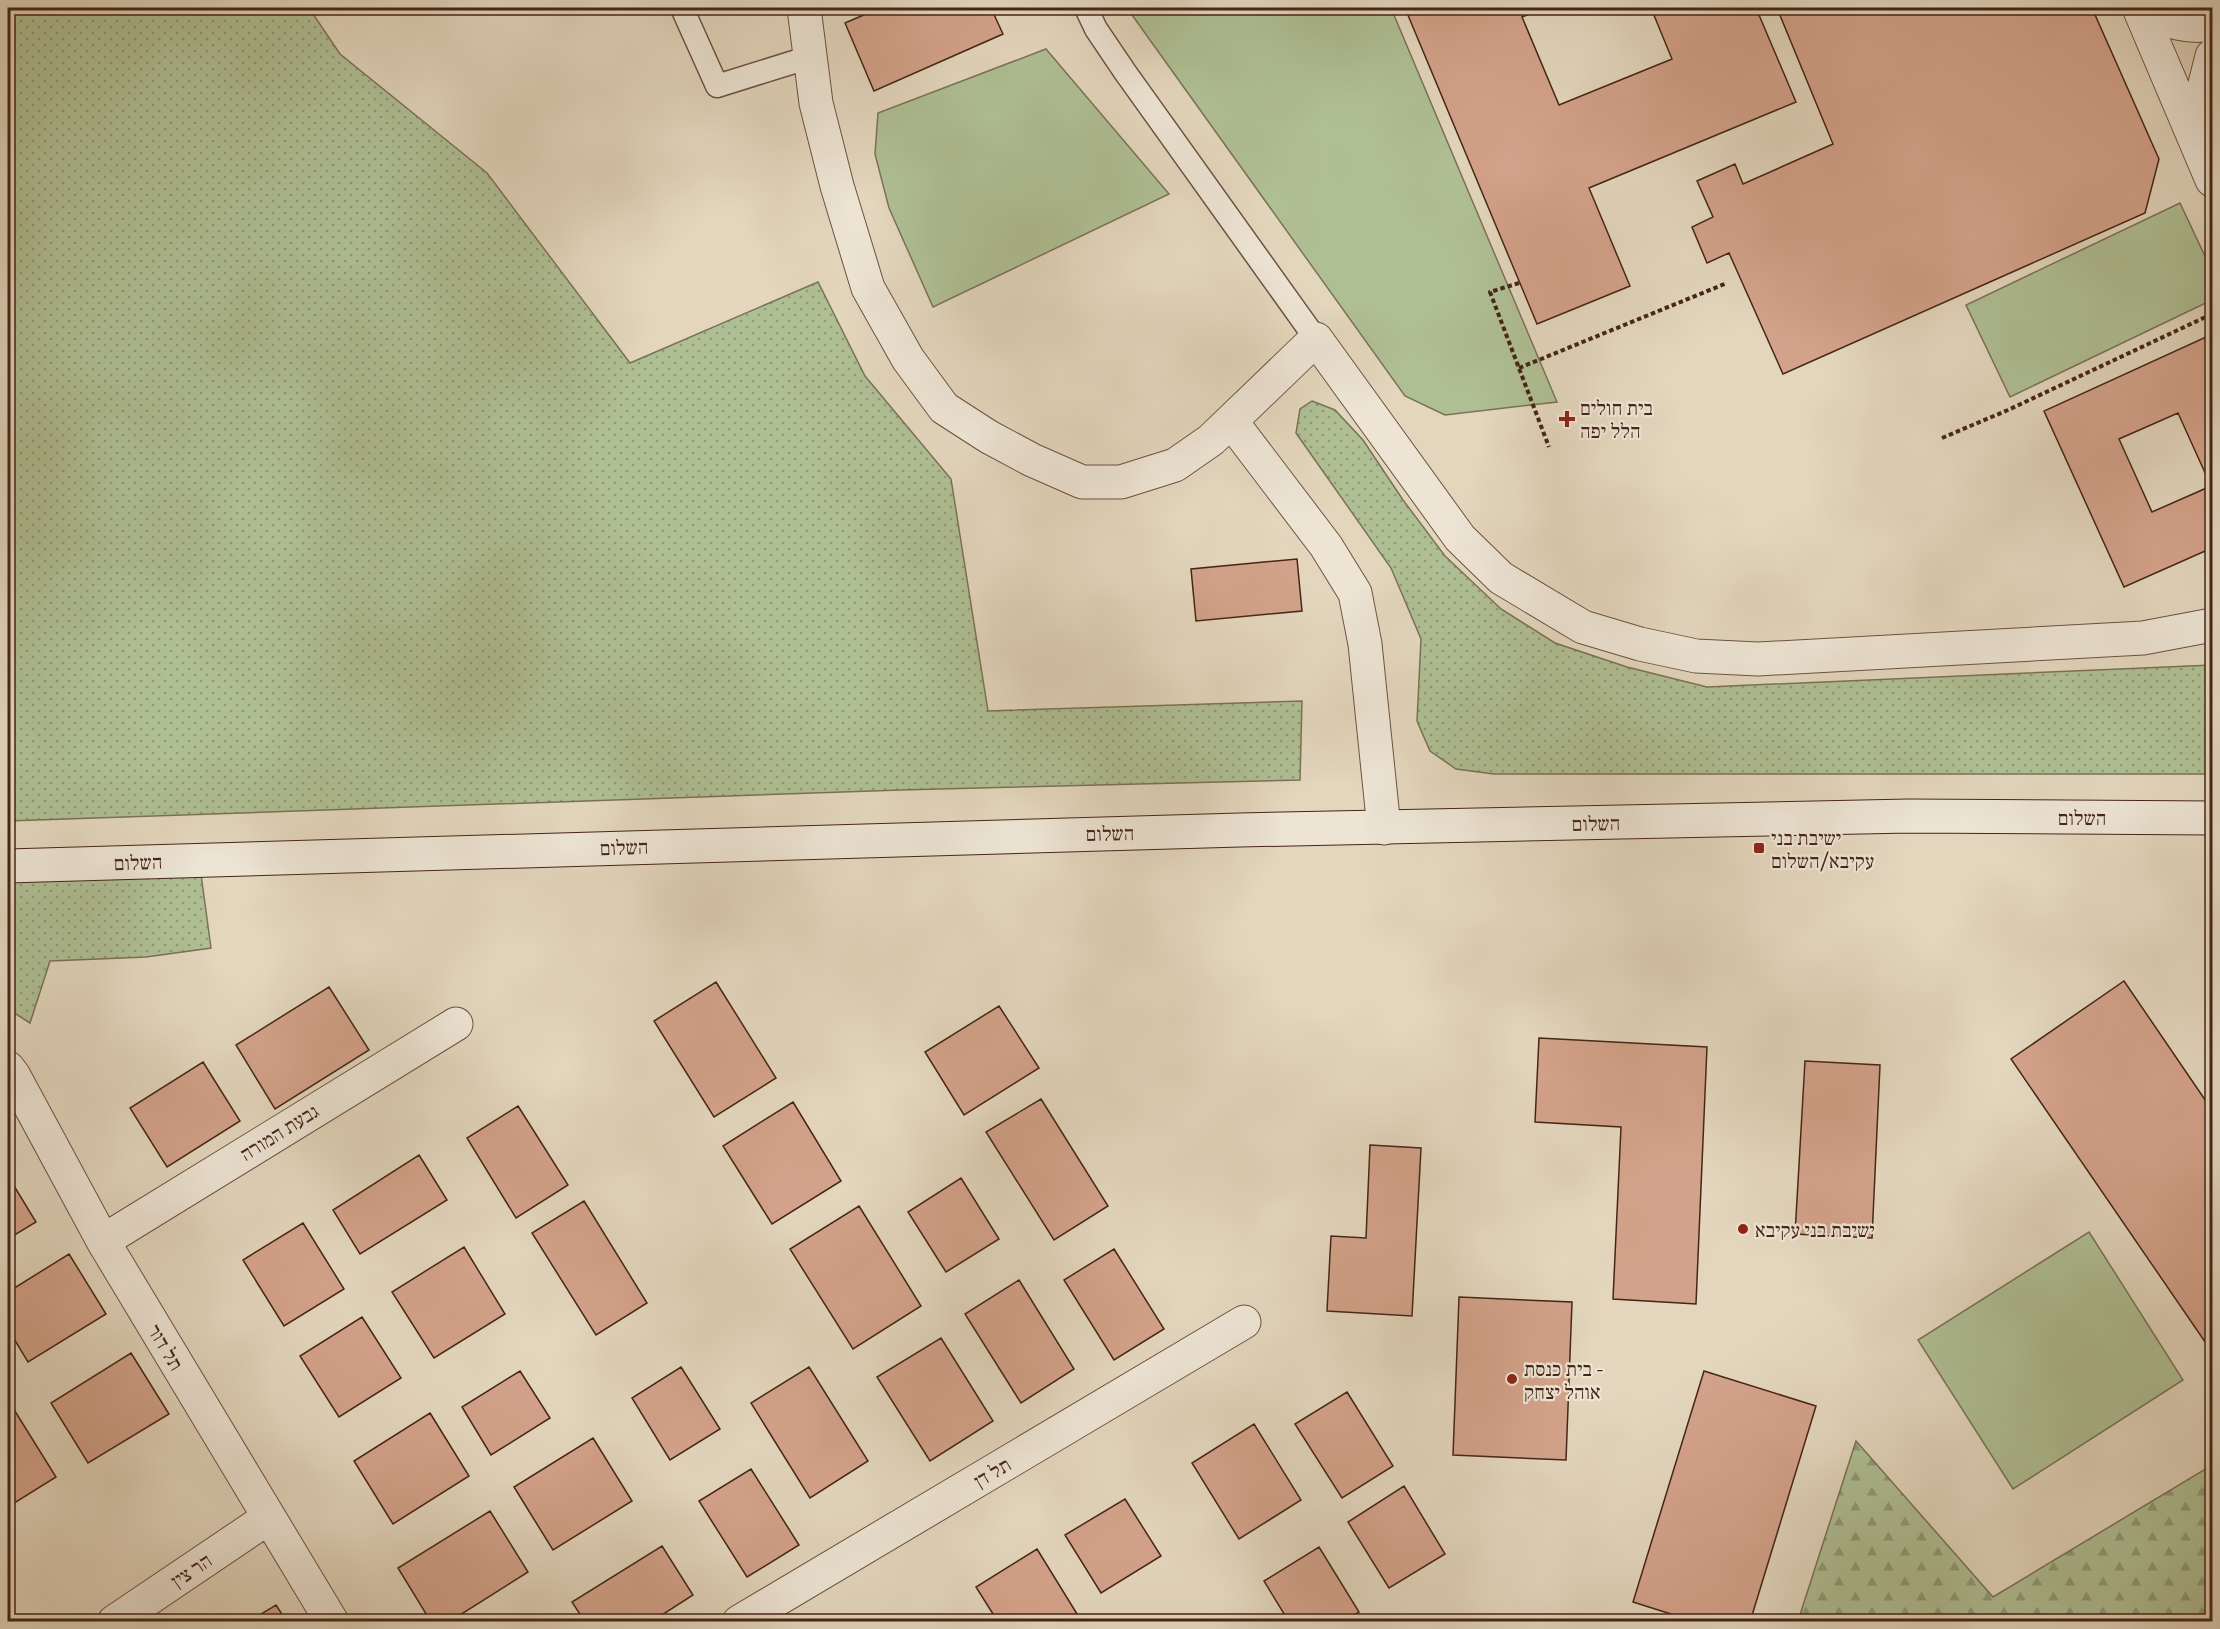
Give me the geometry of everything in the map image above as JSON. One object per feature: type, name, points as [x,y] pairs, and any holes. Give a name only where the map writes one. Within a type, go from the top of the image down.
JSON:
[{"type":"street","points":[[804,8],[816,103],[837,186],[868,288],[908,359],[944,408],[998,442],[1082,482],[1120,482],[1175,465],[1211,440],[1316,339],[1461,538],[1501,578],[1583,627],[1640,644],[1696,656],[1758,660],[2143,638],[2212,625]]},
{"type":"street","points":[[2139,8],[2207,166]]},
{"type":"street","points":[[2147,8],[2176,23],[2201,26],[2212,24]]},
{"type":"street","points":[[2207,166],[2204,88],[2212,56]]},
{"type":"street","points":[[1231,421],[1326,546],[1355,593],[1365,644],[1384,828]]},
{"type":"street","name":"השלום","points":[[8,866],[971,837],[1909,816],[2212,818]]},
{"type":"street","name":"גבעת המורה","points":[[103,1241],[456,1024]]},
{"type":"street","name":"תל דור","points":[[8,1068],[103,1241],[332,1622]]},
{"type":"street","name":"תל דן","points":[[740,1622],[1244,1322]]},
{"type":"street","name":"הר צין","points":[[114,1622],[268,1518]]},
{"type":"lane","points":[[682,8],[717,86],[810,57]]},
{"type":"lane","points":[[1086,8],[1096,29],[1125,72],[1316,339]]},
{"type":"path","points":[[1520,283],[1490,292],[1549,447]]},
{"type":"path","points":[[1519,368],[1727,283]]},
{"type":"path","points":[[1942,438],[2007,411],[2212,315]]},
{"type":"green space","points":[[8,8],[309,8],[340,54],[487,173],[630,363],[818,282],[865,376],[951,479],[988,711],[1302,701],[1300,780],[901,790],[8,821]]},
{"type":"green space","points":[[1127,8],[1391,8],[1557,402],[1445,415],[1405,396]]},
{"type":"green space","points":[[1046,49],[1169,194],[933,307],[889,208],[875,154],[878,113]]},
{"type":"green space","points":[[2180,203],[2212,271],[2212,300],[2010,397],[1966,305]]},
{"type":"green space","points":[[1312,401],[1335,410],[1363,440],[1403,500],[1445,556],[1501,609],[1555,643],[1627,667],[1707,687],[2212,665],[2212,774],[1494,774],[1456,769],[1430,751],[1417,721],[1421,639],[1391,568],[1296,433],[1300,409]]},
{"type":"green space","points":[[200,867],[211,948],[146,957],[50,961],[30,1023],[8,1009],[8,871]]},
{"type":"green space","points":[[2089,1232],[2183,1380],[2013,1489],[1918,1340]]},
{"type":"green space","points":[[1856,1441],[1993,1597],[2212,1465],[2212,1621],[1798,1621]]},
{"type":"building","points":[[880,8],[991,8],[1003,34],[874,91],[845,23]]},
{"type":"building","points":[[1405,8],[1546,8],[1522,17],[1559,105],[1672,59],[1651,8],[1756,8],[1796,102],[1589,188],[1630,286],[1537,324]]},
{"type":"building","points":[[1777,8],[2092,8],[2159,159],[2145,213],[1783,374],[1729,253],[1707,263],[1692,227],[1713,217],[1697,181],[1735,164],[1743,184],[1833,144]]},
{"type":"building","points":[[2206,337],[2212,353],[2212,548],[2124,587],[2044,411]],"holes":[[[2178,413],[2211,486],[2152,512],[2119,439]]]},
{"type":"building","points":[[1297,559],[1302,611],[1196,621],[1191,569]]},
{"type":"building","points":[[2124,981],[2212,1110],[2212,1352],[2011,1059]]},
{"type":"building","points":[[716,982],[776,1078],[714,1117],[654,1021]]},
{"type":"building","points":[[329,987],[369,1050],[275,1109],[236,1045]]},
{"type":"building","points":[[999,1006],[1039,1068],[964,1115],[925,1052]]},
{"type":"building","points":[[1539,1038],[1707,1047],[1696,1304],[1613,1299],[1621,1127],[1535,1122]]},
{"type":"building","points":[[1805,1061],[1880,1065],[1872,1238],[1795,1234]]},
{"type":"building","points":[[203,1062],[240,1121],[167,1167],[130,1108]]},
{"type":"building","points":[[1041,1099],[1108,1206],[1054,1240],[986,1132]]},
{"type":"building","points":[[793,1102],[841,1181],[772,1224],[723,1146]]},
{"type":"building","points":[[518,1106],[568,1185],[516,1218],[467,1138]]},
{"type":"building","points":[[1370,1145],[1421,1148],[1412,1316],[1327,1311],[1331,1236],[1366,1238]]},
{"type":"building","points":[[419,1155],[447,1200],[360,1254],[333,1210]]},
{"type":"building","points":[[8,1176],[36,1222],[8,1239]]},
{"type":"building","points":[[961,1178],[999,1239],[946,1272],[908,1212]]},
{"type":"building","points":[[584,1201],[647,1303],[596,1335],[532,1233]]},
{"type":"building","points":[[859,1206],[921,1306],[853,1349],[790,1249]]},
{"type":"building","points":[[303,1223],[344,1289],[284,1326],[243,1260]]},
{"type":"building","points":[[464,1247],[505,1314],[434,1358],[392,1292]]},
{"type":"building","points":[[1114,1249],[1164,1329],[1114,1360],[1064,1280]]},
{"type":"building","points":[[69,1254],[106,1314],[28,1362],[8,1329],[8,1292]]},
{"type":"building","points":[[1019,1280],[1074,1369],[1021,1403],[965,1314]]},
{"type":"building","name":"בית כנסת - אוהל יצחק","points":[[1459,1297],[1572,1302],[1566,1460],[1453,1455]]},
{"type":"building","points":[[362,1317],[401,1378],[339,1417],[300,1356]]},
{"type":"building","points":[[941,1338],[993,1421],[930,1461],[877,1377]]},
{"type":"building","points":[[131,1353],[169,1414],[88,1463],[51,1403]]},
{"type":"building","points":[[681,1367],[720,1429],[670,1460],[632,1398]]},
{"type":"building","points":[[809,1367],[868,1461],[810,1498],[751,1403]]},
{"type":"building","points":[[520,1371],[550,1418],[491,1455],[462,1407]]},
{"type":"building","points":[[1704,1371],[1816,1406],[1750,1622],[1696,1622],[1633,1602]]},
{"type":"building","points":[[1347,1392],[1393,1466],[1342,1498],[1295,1424]]},
{"type":"building","points":[[13,1408],[56,1477],[8,1507],[8,1411]]},
{"type":"building","points":[[430,1413],[469,1476],[393,1524],[354,1461]]},
{"type":"building","points":[[1254,1424],[1301,1500],[1239,1539],[1192,1463]]},
{"type":"building","points":[[593,1438],[632,1501],[553,1550],[514,1487]]},
{"type":"building","points":[[751,1469],[799,1545],[747,1577],[699,1501]]},
{"type":"building","points":[[1404,1486],[1445,1554],[1389,1588],[1348,1522]]},
{"type":"building","points":[[1125,1499],[1161,1556],[1101,1593],[1065,1535]]},
{"type":"building","points":[[490,1511],[528,1572],[449,1622],[431,1622],[398,1568]]},
{"type":"building","points":[[662,1546],[693,1595],[651,1622],[585,1622],[572,1602]]},
{"type":"building","points":[[1319,1547],[1359,1612],[1343,1622],[1289,1622],[1264,1581]]},
{"type":"building","points":[[1037,1549],[1082,1622],[998,1622],[976,1587]]},
{"type":"building","points":[[276,1605],[287,1622],[248,1622]]},
{"type":"place","name":"בית חולים הלל יפה","points":[[1567,419]]},
{"type":"place","name":"ישיבת בני עקיבא/השלום","points":[[1759,848]]},
{"type":"place","name":"ישיבת בני עקיבא","points":[[1743,1229]]},
{"type":"place","name":"בית כנסת - אוהל יצחק","points":[[1512,1379]]}]
